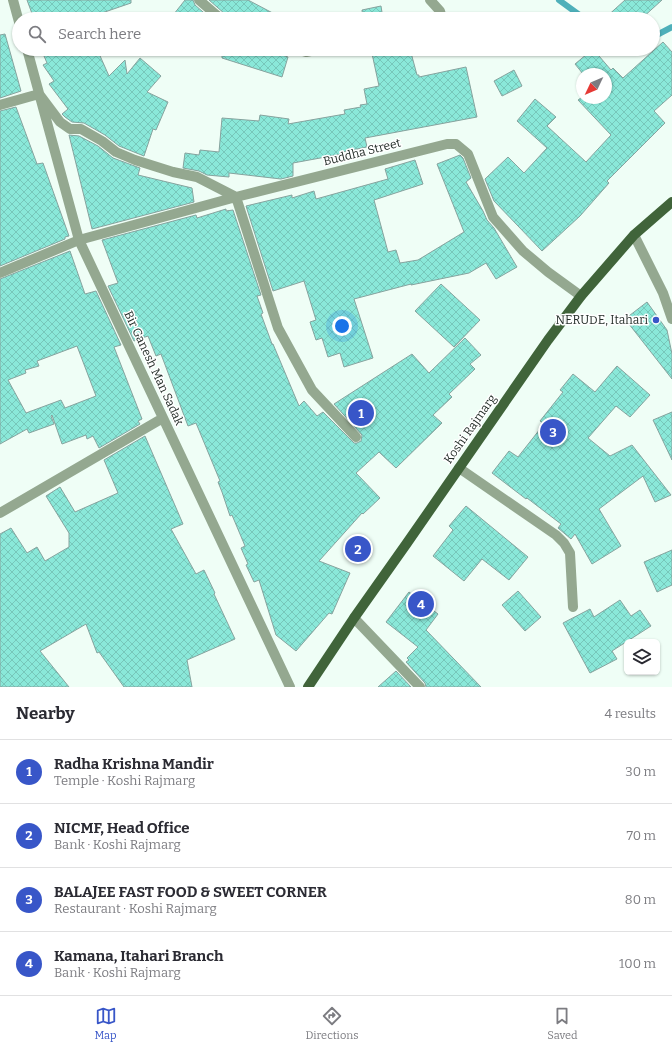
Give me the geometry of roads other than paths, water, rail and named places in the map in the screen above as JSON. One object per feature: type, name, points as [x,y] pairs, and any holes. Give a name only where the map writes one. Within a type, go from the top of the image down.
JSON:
[{"type":"main road","name":"Koshi Rajmarg","points":[[308,687],[354,618],[548,340],[581,296],[634,235],[672,202]]},
{"type":"street","points":[[13,0],[16,12]]},
{"type":"street","points":[[199,0],[213,12]]},
{"type":"street","points":[[430,0],[440,12]]},
{"type":"street","name":"Bir Ganesh Man Sadak","points":[[28,56],[79,240],[290,687]]},
{"type":"street","points":[[0,105],[39,94],[60,122],[70,129],[81,129],[102,141],[116,152],[134,160],[173,172],[197,177],[236,196],[278,328],[312,390],[356,437]]},
{"type":"street","name":"Buddha Street","points":[[0,273],[79,240],[236,196],[447,144],[456,144],[462,147],[468,154],[493,217],[523,251],[548,272],[581,296]]},
{"type":"street","points":[[634,235],[662,293],[672,319]]},
{"type":"street","points":[[0,513],[163,418]]},
{"type":"street","points":[[460,468],[556,535],[564,543],[570,553],[573,607]]},
{"type":"street","points":[[354,618],[420,687]]},
{"type":"waterway","points":[[559,0],[575,12]]},
{"type":"waterway","points":[[660,33],[672,27]]},
{"type":"place","name":"NERUDE, Itahari","points":[[656,320]]},
{"type":"place","name":"Radha Krishna Mandir","points":[[361,413]]},
{"type":"place","name":"BALAJEE FAST FOOD & SWEET CORNER","points":[[553,432]]},
{"type":"place","name":"NICMF, Head Office","points":[[358,549]]},
{"type":"place","name":"Kamana, Itahari Branch","points":[[421,604]]}]
